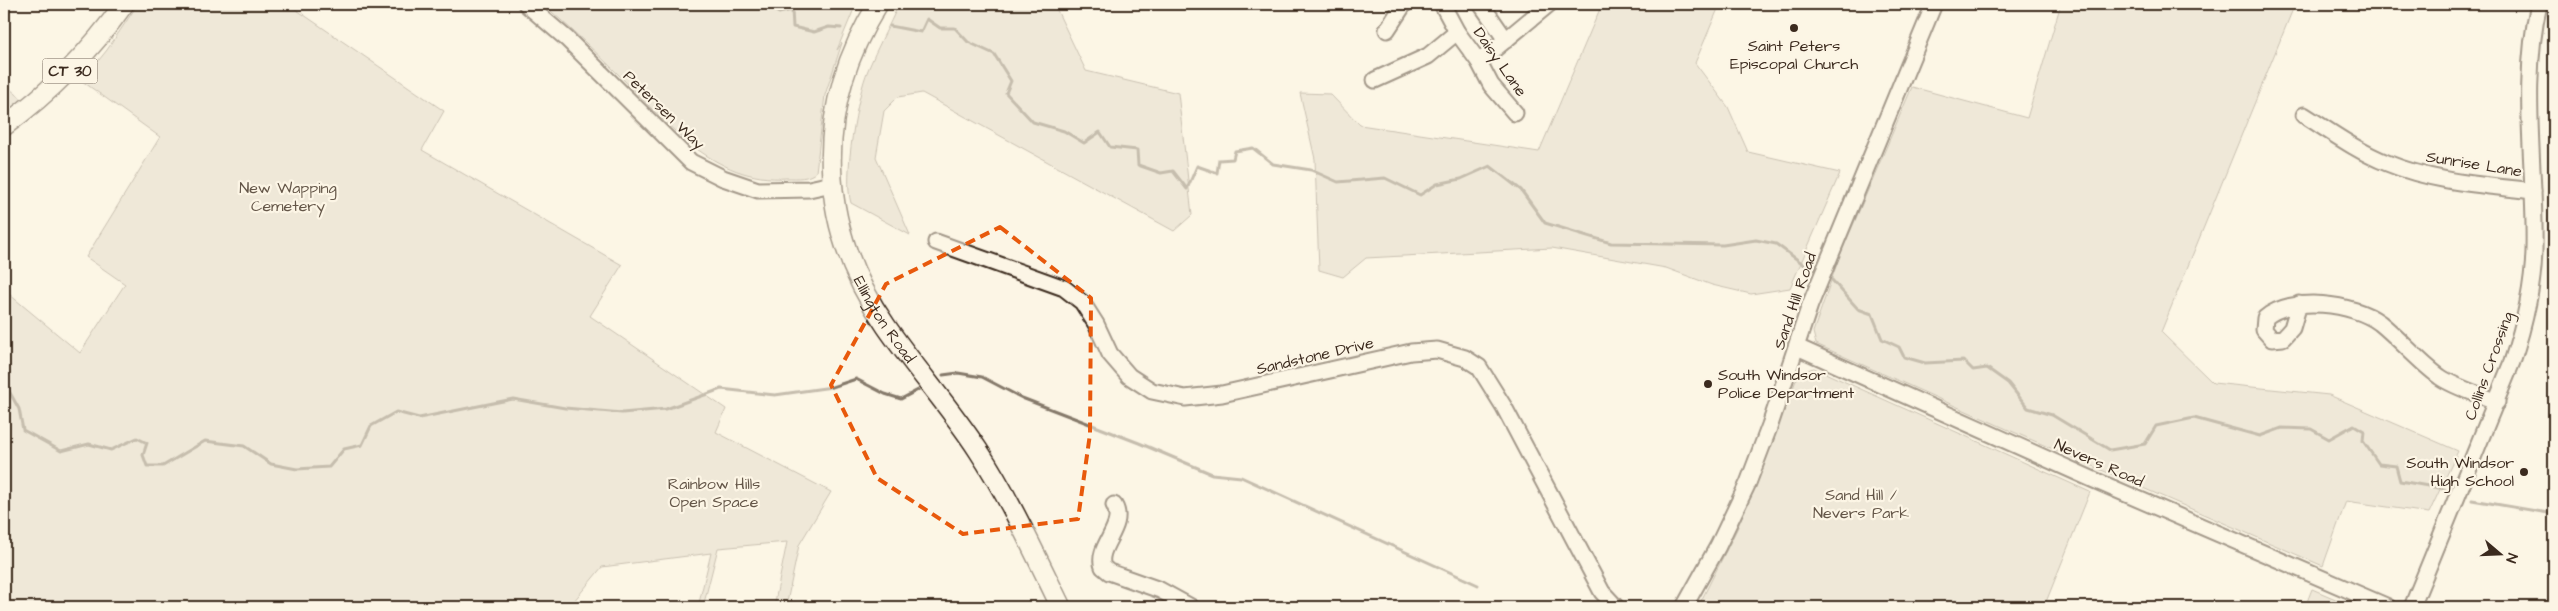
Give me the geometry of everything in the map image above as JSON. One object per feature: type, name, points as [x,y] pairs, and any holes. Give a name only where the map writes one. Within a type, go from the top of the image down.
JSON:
[{"type":"main road","name":"CT 30","points":[[4,126],[29,108],[68,73],[102,34],[124,4]]},
{"type":"main road","name":"Ellington Road","points":[[878,4],[860,34],[840,83],[831,138],[832,184],[844,245],[859,280],[886,326],[932,385],[980,452],[1060,607]]},
{"type":"street","name":"Petersen Way","points":[[526,4],[567,39],[691,162],[723,178],[758,190],[809,189],[832,184]]},
{"type":"street","points":[[1387,30],[1404,4]]},
{"type":"street","name":"Daisy Lane","points":[[1442,4],[1457,32],[1480,62],[1491,85],[1515,113]]},
{"type":"street","points":[[1481,4],[1506,40]]},
{"type":"street","points":[[1480,62],[1549,4]]},
{"type":"street","name":"Sand Hill Road","points":[[1684,607],[1718,546],[1748,483],[1797,347],[1810,305],[1934,4]]},
{"type":"street","name":"Collins Crossing","points":[[2412,607],[2517,349],[2531,291],[2534,251],[2528,89],[2530,53],[2540,4]]},
{"type":"street","points":[[1375,80],[1428,56],[1457,32]]},
{"type":"street","name":"Sunrise Lane","points":[[2304,115],[2354,147],[2386,163],[2425,176],[2533,191]]},
{"type":"street","name":"Sandstone Drive","points":[[936,242],[1064,288],[1082,302],[1096,324],[1110,354],[1129,376],[1152,390],[1185,398],[1222,394],[1410,352],[1437,350],[1464,358],[1479,367],[1504,407],[1602,592],[1616,607]]},
{"type":"street","points":[[2299,304],[2315,304],[2352,309],[2379,322],[2419,361],[2443,379],[2497,402]]},
{"type":"street","name":"Nevers Road","points":[[1797,347],[2094,480],[2388,607]]},
{"type":"street","points":[[1114,505],[1118,514],[1102,557],[1103,568],[1108,572],[1174,597],[1191,607]]},
{"type":"highlighted area","points":[[1000,227],[1091,298],[1090,434],[1078,519],[963,534],[877,478],[831,385],[886,284]]},
{"type":"green space","points":[[138,4],[288,4],[444,111],[422,150],[622,265],[590,316],[726,409],[716,432],[831,492],[799,545],[786,607],[774,607],[787,542],[718,548],[703,607],[698,607],[711,553],[602,567],[569,607],[4,607],[4,290],[80,353],[125,284],[86,257],[160,137],[82,81],[107,50]]},
{"type":"green space","points":[[543,4],[856,4],[837,50],[842,43],[825,95],[816,172],[803,178],[760,177],[736,171],[714,160],[673,129],[600,56]]},
{"type":"green space","points":[[899,4],[1054,4],[1086,71],[1178,93],[1192,215],[1174,231],[922,93],[898,97],[884,111],[876,157],[910,235],[851,203],[849,191],[850,157],[852,136],[860,98],[868,70]]},
{"type":"green space","points":[[1602,4],[1720,4],[1695,63],[1728,107],[1748,152],[1840,173],[1790,288],[1751,294],[1712,285],[1666,268],[1552,248],[1366,258],[1343,277],[1319,270],[1315,159],[1300,93],[1330,94],[1360,125],[1539,152]]},
{"type":"green space","points":[[2052,4],[2295,4],[2161,332],[2213,383],[2329,395],[2458,451],[2429,513],[2346,501],[2323,566],[1816,344],[1813,332],[1839,258],[1912,87],[2027,118],[2060,7]]},
{"type":"green space","points":[[4,84],[22,99],[4,114]]},
{"type":"green space","name":"Sand Hill / Nevers Park","points":[[1814,368],[2090,492],[2044,607],[1698,607],[1737,529],[1797,378],[1804,371]]},
{"type":"green space","points":[[2312,589],[2352,606],[2354,607],[2305,607]]},
{"type":"waterway","points":[[737,4],[739,7],[761,4]]},
{"type":"waterway","points":[[763,4],[779,13],[792,10],[793,27],[814,32],[829,27],[841,28]]},
{"type":"waterway","points":[[890,26],[921,32],[927,19],[940,28],[955,28],[968,42],[994,54],[1011,81],[1006,93],[1033,122],[1064,131],[1084,143],[1100,132],[1110,147],[1137,150],[1138,165],[1161,173],[1173,171],[1187,189],[1197,166],[1217,173],[1219,160],[1233,159],[1235,151],[1253,148],[1273,164],[1311,170],[1338,182],[1385,178],[1420,195],[1437,184],[1461,179],[1490,166],[1521,190],[1545,223],[1611,243],[1723,245],[1756,240],[1776,244],[1806,266]]},
{"type":"waterway","points":[[1832,280],[1858,309],[1872,314],[1882,339],[1899,347],[1904,357],[1925,363],[1964,361],[1973,370],[1987,368],[2008,383],[2028,408],[2052,415],[2110,450],[2145,444],[2156,426],[2194,418],[2260,436],[2282,428],[2311,429],[2329,439],[2354,425],[2364,431],[2363,441],[2379,464],[2396,466],[2400,481],[2445,489]]},
{"type":"waterway","points":[[943,375],[958,373],[982,377],[1022,398],[1139,443],[1212,474],[1241,477],[1478,585]]},
{"type":"waterway","points":[[4,382],[19,409],[23,430],[61,451],[89,444],[111,450],[137,438],[147,443],[143,455],[147,466],[163,466],[205,441],[244,446],[271,464],[297,469],[329,467],[344,449],[362,445],[371,426],[396,412],[419,418],[513,399],[565,408],[622,413],[666,409],[721,389],[775,395],[832,387],[856,379],[885,394],[901,399],[918,390]]},
{"type":"waterway","points":[[2472,500],[2554,514]]},
{"type":"place","name":"Saint Peters Episcopal Church","points":[[1794,28]]},
{"type":"place","name":"South Windsor Police Department","points":[[1708,384]]},
{"type":"place","name":"South Windsor High School","points":[[2524,472]]},
{"type":"park label","name":"New Wapping Cemetery","points":[[288,197]]},
{"type":"park label","name":"Rainbow Hills Open Space","points":[[714,493]]}]
